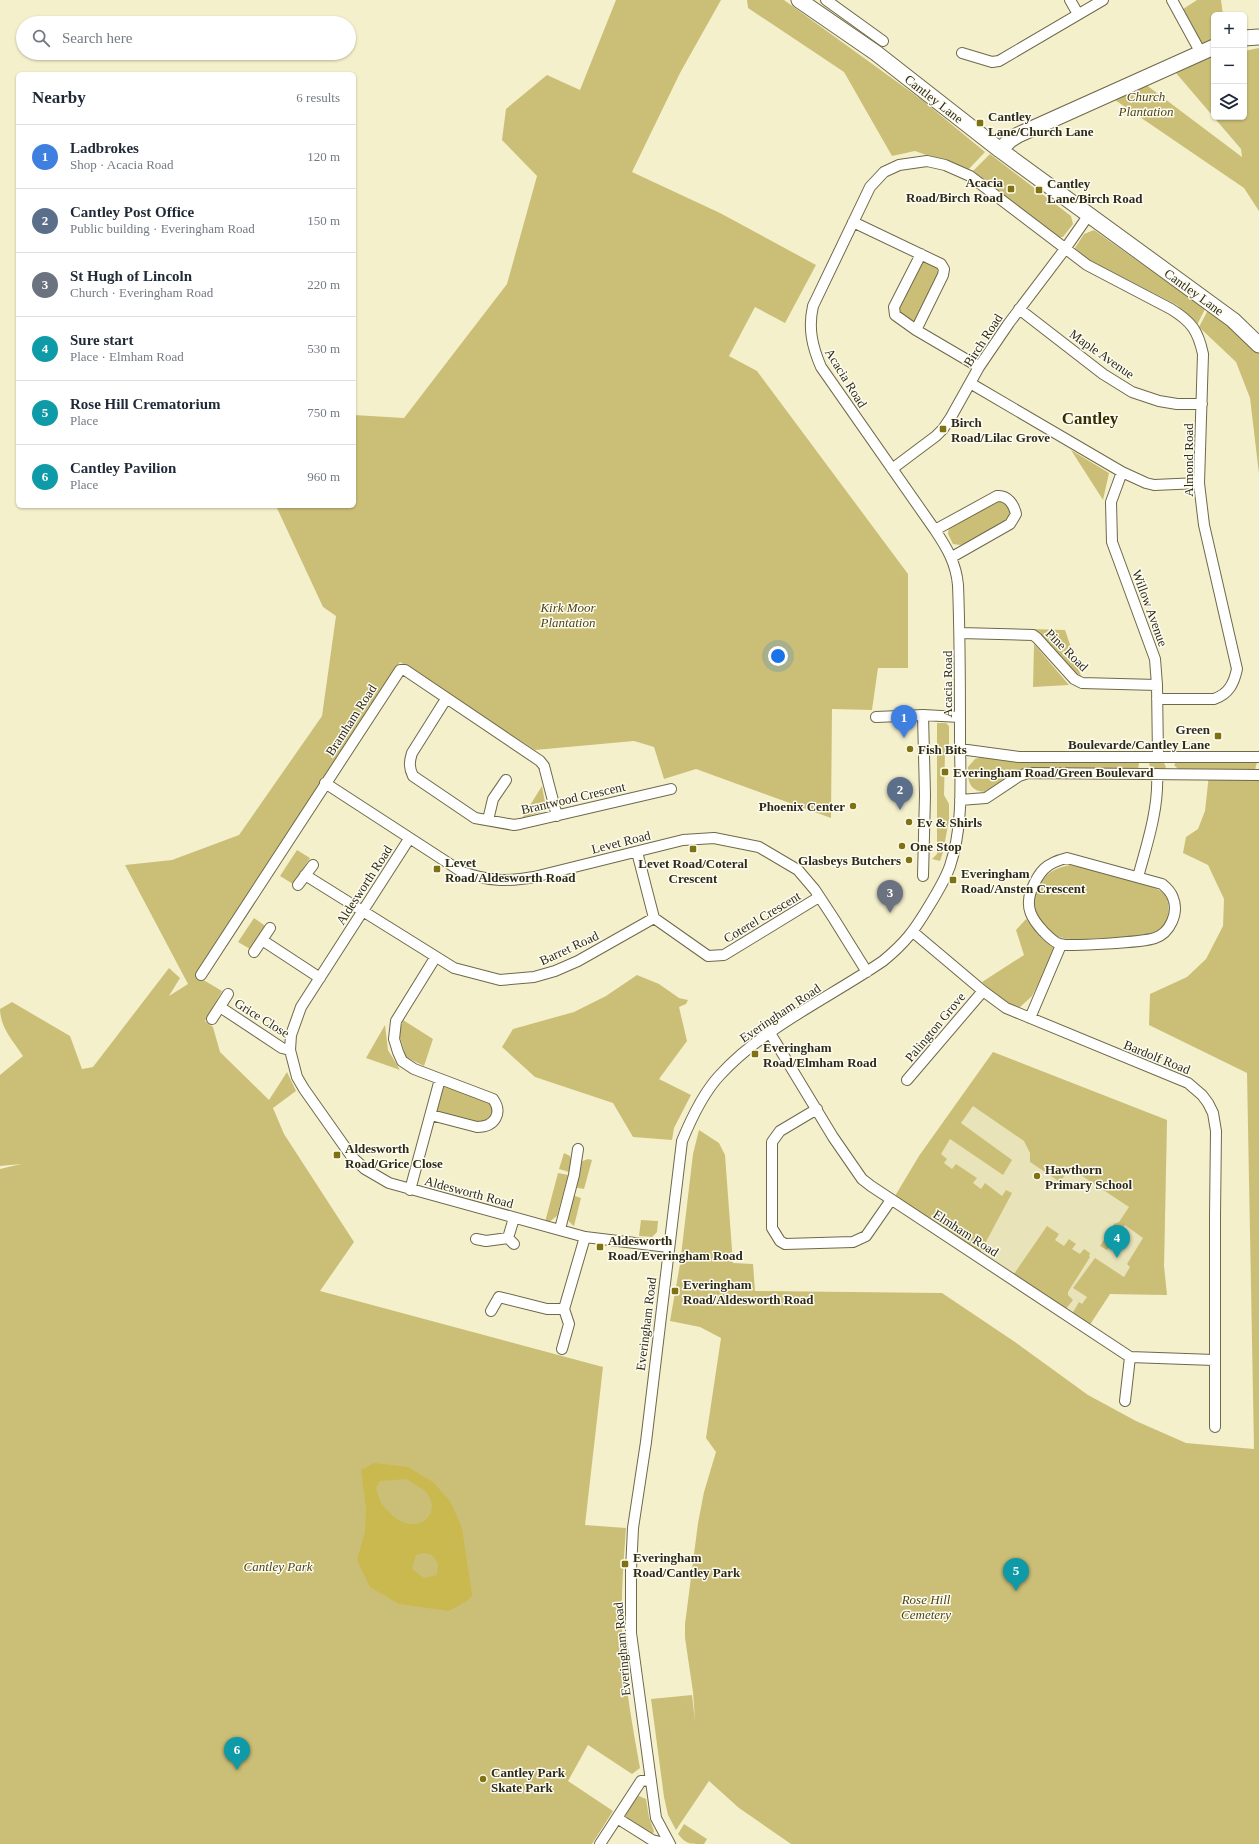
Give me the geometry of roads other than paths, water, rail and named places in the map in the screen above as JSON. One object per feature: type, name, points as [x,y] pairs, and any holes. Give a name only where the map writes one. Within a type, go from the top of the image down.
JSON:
[{"type":"main road","name":"Cantley Lane","points":[[799,0],[876,53],[1000,150],[1088,216],[1233,320],[1259,345]]},
{"type":"main road","points":[[1247,38],[1259,37]]},
{"type":"main road","points":[[1000,150],[1010,140],[1018,135],[1208,50]]},
{"type":"street","points":[[826,0],[883,41]]},
{"type":"street","points":[[1070,0],[1078,14]]},
{"type":"street","points":[[962,53],[992,62],[999,61],[1103,0]]},
{"type":"street","points":[[1172,0],[1208,50]]},
{"type":"street","name":"Acacia Road","points":[[960,750],[960,633],[958,584],[952,557],[935,530],[821,366],[814,351],[810,334],[810,320],[813,306],[870,187],[884,172],[910,162],[927,161],[945,165],[970,176],[1065,249]]},
{"type":"street","name":"Birch Road","points":[[892,469],[943,429],[979,367],[1019,309],[1088,216]]},
{"type":"street","points":[[853,222],[941,264],[944,269],[943,275],[916,330]]},
{"type":"street","name":"Almond Road","points":[[1065,249],[1087,265],[1184,317],[1194,327],[1200,341],[1203,354],[1199,483],[1204,525],[1237,669],[1235,679],[1222,696],[1214,699],[1157,699]]},
{"type":"street","points":[[921,254],[894,311],[899,319],[979,367]]},
{"type":"street","name":"Maple Avenue","points":[[1019,309],[1103,374],[1132,392],[1159,401],[1177,404],[1202,404]]},
{"type":"street","points":[[970,383],[1122,472],[1146,483],[1199,483]]},
{"type":"street","name":"Willow Avenue","points":[[1122,472],[1111,502],[1112,542],[1155,659],[1157,685],[1158,757]]},
{"type":"street","points":[[935,530],[997,496],[1008,499],[1016,514],[1010,524],[952,557]]},
{"type":"street","name":"Pine Road","points":[[960,633],[1033,635],[1074,679],[1082,683],[1157,685]]},
{"type":"street","name":"Bramham Road","points":[[201,975],[400,670],[405,670],[540,761],[544,766],[557,816]]},
{"type":"street","name":"Brantwood Crescent","points":[[446,699],[412,753],[409,762],[410,770],[413,776],[475,818],[514,825],[671,789]]},
{"type":"street","points":[[923,715],[925,795],[923,876]]},
{"type":"street","points":[[876,717],[923,715],[960,717]]},
{"type":"street","points":[[960,750],[1019,757],[1259,757]]},
{"type":"street","name":"Everingham Road","points":[[669,1844],[656,1818],[631,1634],[631,1570],[633,1528],[646,1442],[678,1159],[682,1141],[686,1129],[707,1093],[719,1076],[736,1058],[770,1033],[867,972],[897,950],[913,932],[942,884],[950,866],[956,842],[960,800],[960,750]]},
{"type":"street","points":[[1144,757],[1145,774]]},
{"type":"street","points":[[1170,757],[1171,774]]},
{"type":"street","points":[[960,800],[986,798],[1020,776],[1028,773],[1259,775]]},
{"type":"street","points":[[1138,877],[1154,811],[1157,792],[1157,774]]},
{"type":"street","points":[[488,820],[493,799],[506,780]]},
{"type":"street","name":"Levet Road","points":[[326,782],[409,839],[462,872],[481,878],[498,881],[510,881],[534,877],[683,840],[714,838],[759,847],[777,856],[798,870],[819,897],[867,972]]},
{"type":"street","name":"Aldesworth Road","points":[[409,839],[301,1007],[294,1024],[290,1050],[297,1077],[304,1089],[352,1157],[375,1177],[388,1183],[585,1237],[668,1247]]},
{"type":"street","points":[[637,852],[654,918]]},
{"type":"street","points":[[1067,858],[1138,877],[1162,884],[1170,891],[1174,900],[1175,907],[1173,919],[1168,929],[1154,938],[1108,944],[1061,945],[1052,940],[1032,920],[1029,911],[1029,898],[1035,881],[1044,867],[1052,862],[1067,858]]},
{"type":"street","points":[[298,885],[313,865]]},
{"type":"street","name":"Barret Road","points":[[305,875],[435,958],[454,968],[490,978],[507,980],[534,977],[555,971],[578,961],[654,918]]},
{"type":"street","name":"Coterel Crescent","points":[[654,918],[704,954],[718,957],[731,951],[819,897]]},
{"type":"street","points":[[254,952],[270,928]]},
{"type":"street","name":"Bardolf Road","points":[[913,932],[998,1004],[1188,1083],[1202,1095],[1210,1108],[1216,1131],[1214,1360],[1215,1427]]},
{"type":"street","points":[[262,940],[320,978]]},
{"type":"street","points":[[1030,1018],[1061,945]]},
{"type":"street","points":[[431,1115],[477,1127],[484,1127],[496,1118],[498,1106],[493,1099],[414,1069],[402,1060],[394,1040],[396,1021],[435,958]]},
{"type":"street","name":"Palington Grove","points":[[907,1080],[983,991]]},
{"type":"street","name":"Grice Close","points":[[212,1019],[228,994]]},
{"type":"street","name":"Grice Close","points":[[220,1007],[282,1048],[290,1050]]},
{"type":"street","name":"Elmham Road","points":[[770,1033],[862,1179],[891,1200],[1130,1357]]},
{"type":"street","points":[[410,1190],[440,1079]]},
{"type":"street","points":[[817,1109],[780,1131],[772,1142],[772,1228],[780,1241],[786,1244],[853,1242],[861,1240],[866,1236],[891,1200]]},
{"type":"street","points":[[560,1229],[574,1175],[578,1149]]},
{"type":"street","points":[[476,1239],[486,1242],[511,1241],[514,1218]]},
{"type":"street","points":[[562,1349],[569,1324],[564,1309],[585,1237]]},
{"type":"street","points":[[491,1311],[499,1297],[547,1309],[564,1309]]},
{"type":"street","points":[[1125,1400],[1130,1357],[1214,1360]]},
{"type":"street","points":[[600,1844],[641,1781],[651,1780]]},
{"type":"street","points":[[616,1818],[652,1840],[669,1844]]},
{"type":"place","name":"Cantley Lane/Church Lane","points":[[980,123]]},
{"type":"place","name":"Acacia Road/Birch Road","points":[[1011,189]]},
{"type":"place","name":"Cantley Lane/Birch Road","points":[[1039,190]]},
{"type":"place","name":"Birch Road/Lilac Grove","points":[[943,429]]},
{"type":"place","name":"Green Boulevarde/Cantley Lane","points":[[1218,736]]},
{"type":"place","name":"Ladbrokes","points":[[904,738]]},
{"type":"place","name":"Fish Bits","points":[[910,749]]},
{"type":"place","name":"Everingham Road/Green Boulevard","points":[[945,772]]},
{"type":"place","name":"Phoenix Center","points":[[853,806]]},
{"type":"place","name":"Cantley Post Office","points":[[900,810]]},
{"type":"place","name":"Ev & Shirls","points":[[909,822]]},
{"type":"place","name":"One Stop","points":[[902,846]]},
{"type":"place","name":"Levet Road/Coteral Crescent","points":[[693,849]]},
{"type":"place","name":"Glasbeys Butchers","points":[[909,860]]},
{"type":"place","name":"Levet Road/Aldesworth Road","points":[[437,869]]},
{"type":"place","name":"Everingham Road/Ansten Crescent","points":[[953,880]]},
{"type":"place","name":"St Hugh of Lincoln","points":[[890,913]]},
{"type":"place","name":"Everingham Road/Elmham Road","points":[[755,1054]]},
{"type":"place","name":"Aldesworth Road/Grice Close","points":[[337,1155]]},
{"type":"place","name":"Hawthorn Primary School","points":[[1037,1176]]},
{"type":"place","name":"Aldesworth Road/Everingham Road","points":[[600,1247]]},
{"type":"place","name":"Sure start","points":[[1117,1258]]},
{"type":"place","name":"Everingham Road/Aldesworth Road","points":[[675,1291]]},
{"type":"place","name":"Everingham Road/Cantley Park","points":[[625,1564]]},
{"type":"place","name":"Rose Hill Crematorium","points":[[1016,1591]]},
{"type":"place","name":"Cantley Pavilion","points":[[237,1770]]},
{"type":"place","name":"Cantley Park Skate Park","points":[[483,1779]]},
{"type":"district","name":"Cantley","points":[[1090,418]]},
{"type":"park label","name":"Church Plantation","points":[[1146,104]]},
{"type":"park label","name":"Kirk Moor Plantation","points":[[568,614]]},
{"type":"park label","name":"Cantley Park","points":[[278,1566]]},
{"type":"park label","name":"Rose Hill Cemetery","points":[[926,1606]]}]
